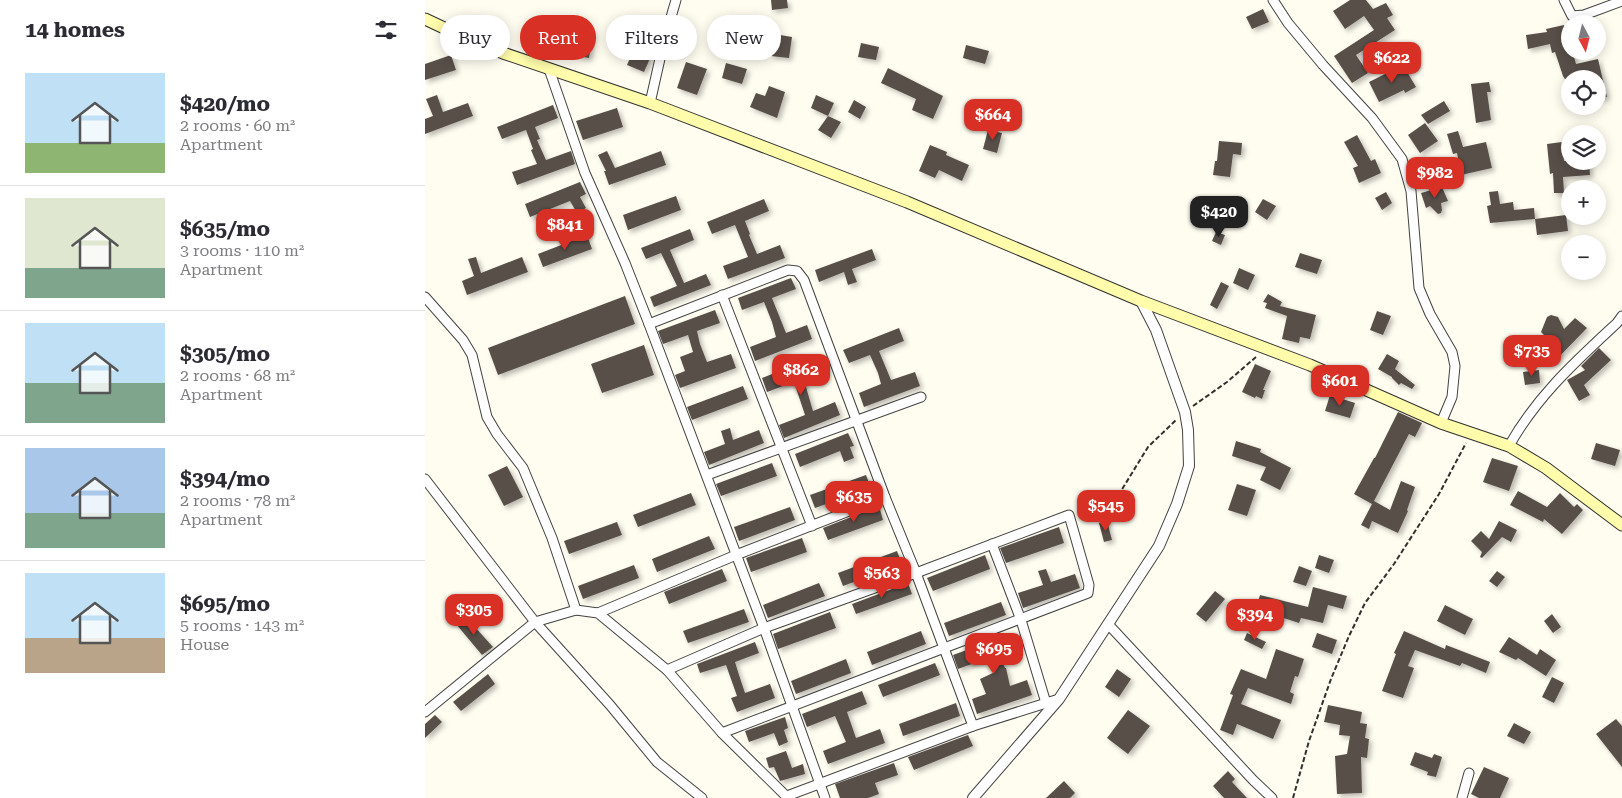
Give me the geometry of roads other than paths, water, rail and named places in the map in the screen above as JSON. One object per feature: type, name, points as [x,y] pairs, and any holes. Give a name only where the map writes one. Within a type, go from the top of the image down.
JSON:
[{"type":"main road","points":[[425,19],[459,35],[549,70],[650,103],[907,202],[1141,301],[1310,365],[1441,423],[1509,446],[1546,468],[1622,525]]},
{"type":"street","points":[[650,103],[676,0]]},
{"type":"street","points":[[1273,0],[1288,22],[1323,65],[1372,118],[1401,159],[1411,192],[1419,288],[1430,314],[1452,352],[1455,366],[1452,397],[1441,423]]},
{"type":"street","points":[[1564,0],[1573,16],[1584,15],[1620,1]]},
{"type":"street","points":[[549,70],[585,173],[625,263],[707,475],[825,798]]},
{"type":"street","points":[[649,324],[788,270],[797,271],[804,280],[973,726]]},
{"type":"street","points":[[722,295],[783,447],[812,526]]},
{"type":"street","points":[[425,297],[463,340],[472,355],[487,417],[497,434],[523,468],[551,538],[576,610]]},
{"type":"street","points":[[973,798],[1059,699],[1159,546],[1177,504],[1189,466],[1188,430],[1185,412],[1156,330],[1141,301]]},
{"type":"street","points":[[1509,446],[1521,426],[1560,376],[1617,323],[1622,316]]},
{"type":"street","points":[[707,475],[921,397]]},
{"type":"street","points":[[425,479],[535,622],[610,705],[657,762],[701,798]]},
{"type":"street","points":[[425,712],[535,622],[576,610],[598,613],[736,555],[885,497]]},
{"type":"street","points":[[667,670],[764,628],[1069,515],[1089,585],[1089,593],[722,733]]},
{"type":"street","points":[[992,544],[1021,620],[1046,703]]},
{"type":"street","points":[[598,613],[667,670],[722,733],[787,797],[973,726],[1059,699]]},
{"type":"street","points":[[1108,624],[1212,737],[1272,798]]},
{"type":"street","points":[[1462,798],[1469,773]]}]
